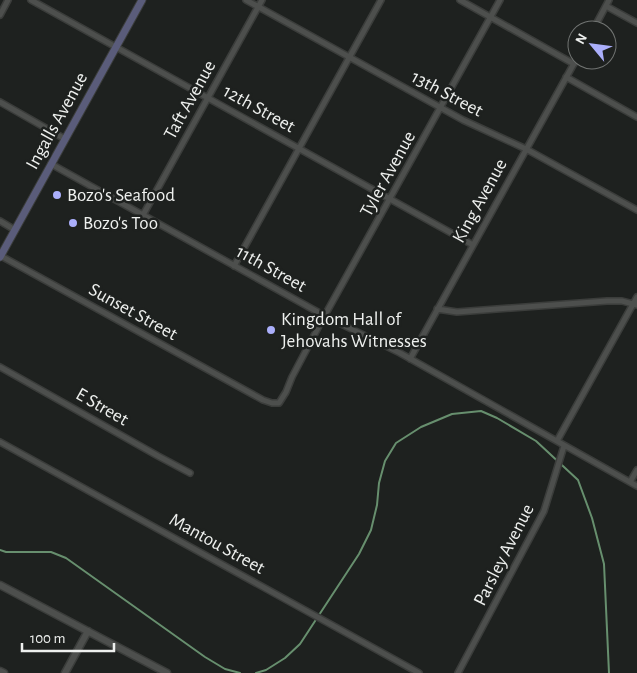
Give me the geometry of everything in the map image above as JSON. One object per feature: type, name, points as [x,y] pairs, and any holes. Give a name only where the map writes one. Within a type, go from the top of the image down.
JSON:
[{"type":"main road","name":"Ingalls Avenue","points":[[0,256],[142,0]]},
{"type":"street","points":[[0,15],[8,0]]},
{"type":"street","name":"12th Street","points":[[31,0],[474,245]]},
{"type":"street","name":"13th Street","points":[[246,0],[441,108],[526,149],[637,210]]},
{"type":"street","name":"Taft Avenue","points":[[144,216],[262,0]]},
{"type":"street","points":[[234,266],[382,0]]},
{"type":"street","points":[[460,0],[567,60]]},
{"type":"street","name":"Tyler Avenue","points":[[300,362],[500,0]]},
{"type":"street","points":[[598,20],[609,0]]},
{"type":"street","points":[[606,6],[637,23]]},
{"type":"street","name":"King Avenue","points":[[410,359],[570,70]]},
{"type":"street","points":[[566,77],[637,117]]},
{"type":"street","points":[[0,102],[65,138]]},
{"type":"street","name":"11th Street","points":[[51,164],[325,316],[410,359],[488,407],[564,446]]},
{"type":"street","points":[[0,222],[15,230]]},
{"type":"street","name":"Sunset Street","points":[[0,256],[272,404],[279,402],[286,392],[300,362]]},
{"type":"street","points":[[557,442],[635,304],[637,297]]},
{"type":"street","points":[[437,310],[457,312],[607,301],[622,301],[635,304]]},
{"type":"street","name":"E Street","points":[[0,366],[190,473]]},
{"type":"street","name":"Mantou Street","points":[[0,442],[419,673]]},
{"type":"street","points":[[564,446],[637,486]]},
{"type":"street","name":"Parsley Avenue","points":[[458,673],[544,511],[564,446]]},
{"type":"street","points":[[630,482],[637,470]]},
{"type":"street","points":[[0,585],[167,673]]},
{"type":"street","points":[[65,673],[88,631]]},
{"type":"street","points":[[0,671],[4,673]]},
{"type":"waterway","points":[[256,673],[266,670],[285,658],[300,644],[359,554],[371,530],[377,505],[379,483],[385,461],[396,443],[421,427],[452,414],[481,411],[497,418],[536,441],[578,480],[592,518],[604,564],[609,673]]},
{"type":"waterway","points":[[0,550],[6,552],[51,552],[66,558],[205,657],[225,669],[240,673]]},
{"type":"place","name":"Bozo's Seafood","points":[[57,195]]},
{"type":"place","name":"Bozo's Too","points":[[73,223]]},
{"type":"place","name":"Kingdom Hall of Jehovahs Witnesses","points":[[271,330]]}]
